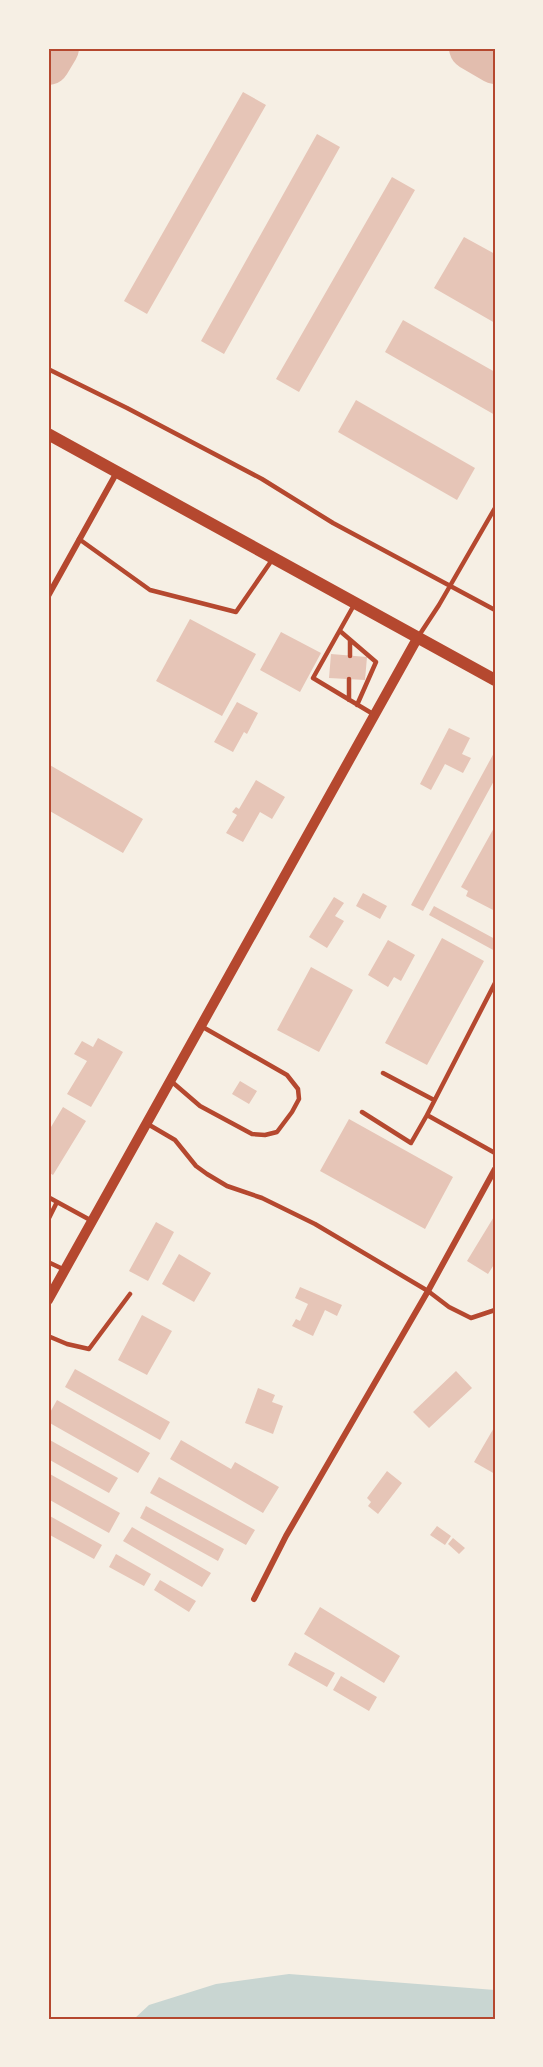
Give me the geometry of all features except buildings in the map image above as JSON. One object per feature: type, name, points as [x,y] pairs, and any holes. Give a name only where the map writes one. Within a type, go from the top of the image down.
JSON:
[{"type":"main road","points":[[48,434],[495,680]]},
{"type":"street","points":[[48,596],[117,472]]},
{"type":"street","points":[[48,1300],[418,637]]},
{"type":"street","points":[[254,1599],[286,1536],[492,1181],[495,1168]]},
{"type":"lane","points":[[48,369],[262,479],[333,523],[495,610]]},
{"type":"lane","points":[[418,637],[495,508]]},
{"type":"lane","points":[[79,539],[150,590],[236,612],[274,558]]},
{"type":"lane","points":[[355,603],[313,678],[375,715]]},
{"type":"lane","points":[[340,631],[376,662],[357,705]]},
{"type":"lane","points":[[350,640],[350,656]]},
{"type":"lane","points":[[349,679],[349,700]]},
{"type":"lane","points":[[362,1112],[411,1143],[495,983]]},
{"type":"lane","points":[[171,1080],[200,1106],[252,1134],[265,1135],[277,1132],[299,1100],[298,1089],[287,1075],[201,1026]]},
{"type":"lane","points":[[383,1073],[434,1100]]},
{"type":"lane","points":[[427,1115],[495,1153]]},
{"type":"lane","points":[[146,1124],[175,1140],[196,1166],[207,1174],[227,1186],[279,1205],[315,1224],[428,1291],[449,1307],[471,1318],[495,1310]]},
{"type":"lane","points":[[48,1197],[92,1221]]},
{"type":"lane","points":[[48,1220],[57,1202]]},
{"type":"lane","points":[[48,1262],[65,1270]]},
{"type":"lane","points":[[48,1336],[67,1344],[89,1349],[130,1294]]},
{"type":"shaded area","points":[[289,1974],[495,1990],[495,2019],[134,2019],[149,2005],[216,1984]]},
{"type":"taxiway","points":[[48,63],[57,48]]},
{"type":"taxiway","points":[[471,48],[495,62]]}]
